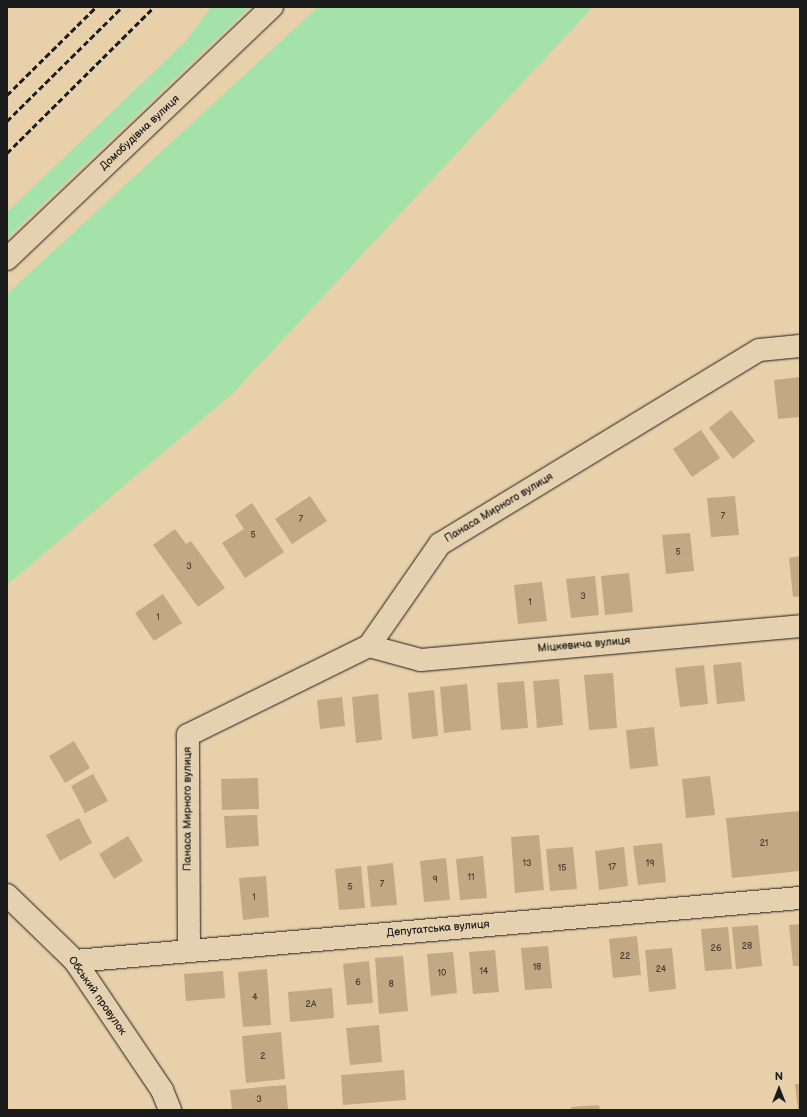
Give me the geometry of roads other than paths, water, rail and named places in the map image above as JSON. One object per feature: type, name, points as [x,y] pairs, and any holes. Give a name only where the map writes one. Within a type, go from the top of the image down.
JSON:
[{"type":"street","name":"Домобудівна вулиця","points":[[7,259],[272,7]]},
{"type":"street","name":"Панаса Мирного вулиця","points":[[188,950],[188,735],[369,646],[440,544],[759,350],[800,346]]},
{"type":"street","name":"Міцкевича вулиця","points":[[369,646],[421,660],[800,626]]},
{"type":"street","name":"Обський провулок","points":[[7,895],[75,961],[162,1090],[170,1110]]},
{"type":"street","name":"Депутатська вулиця","points":[[75,961],[800,898]]},
{"type":"railway","points":[[7,95],[96,7]]},
{"type":"railway","points":[[7,121],[122,7]]},
{"type":"railway","points":[[7,153],[154,7]]}]
